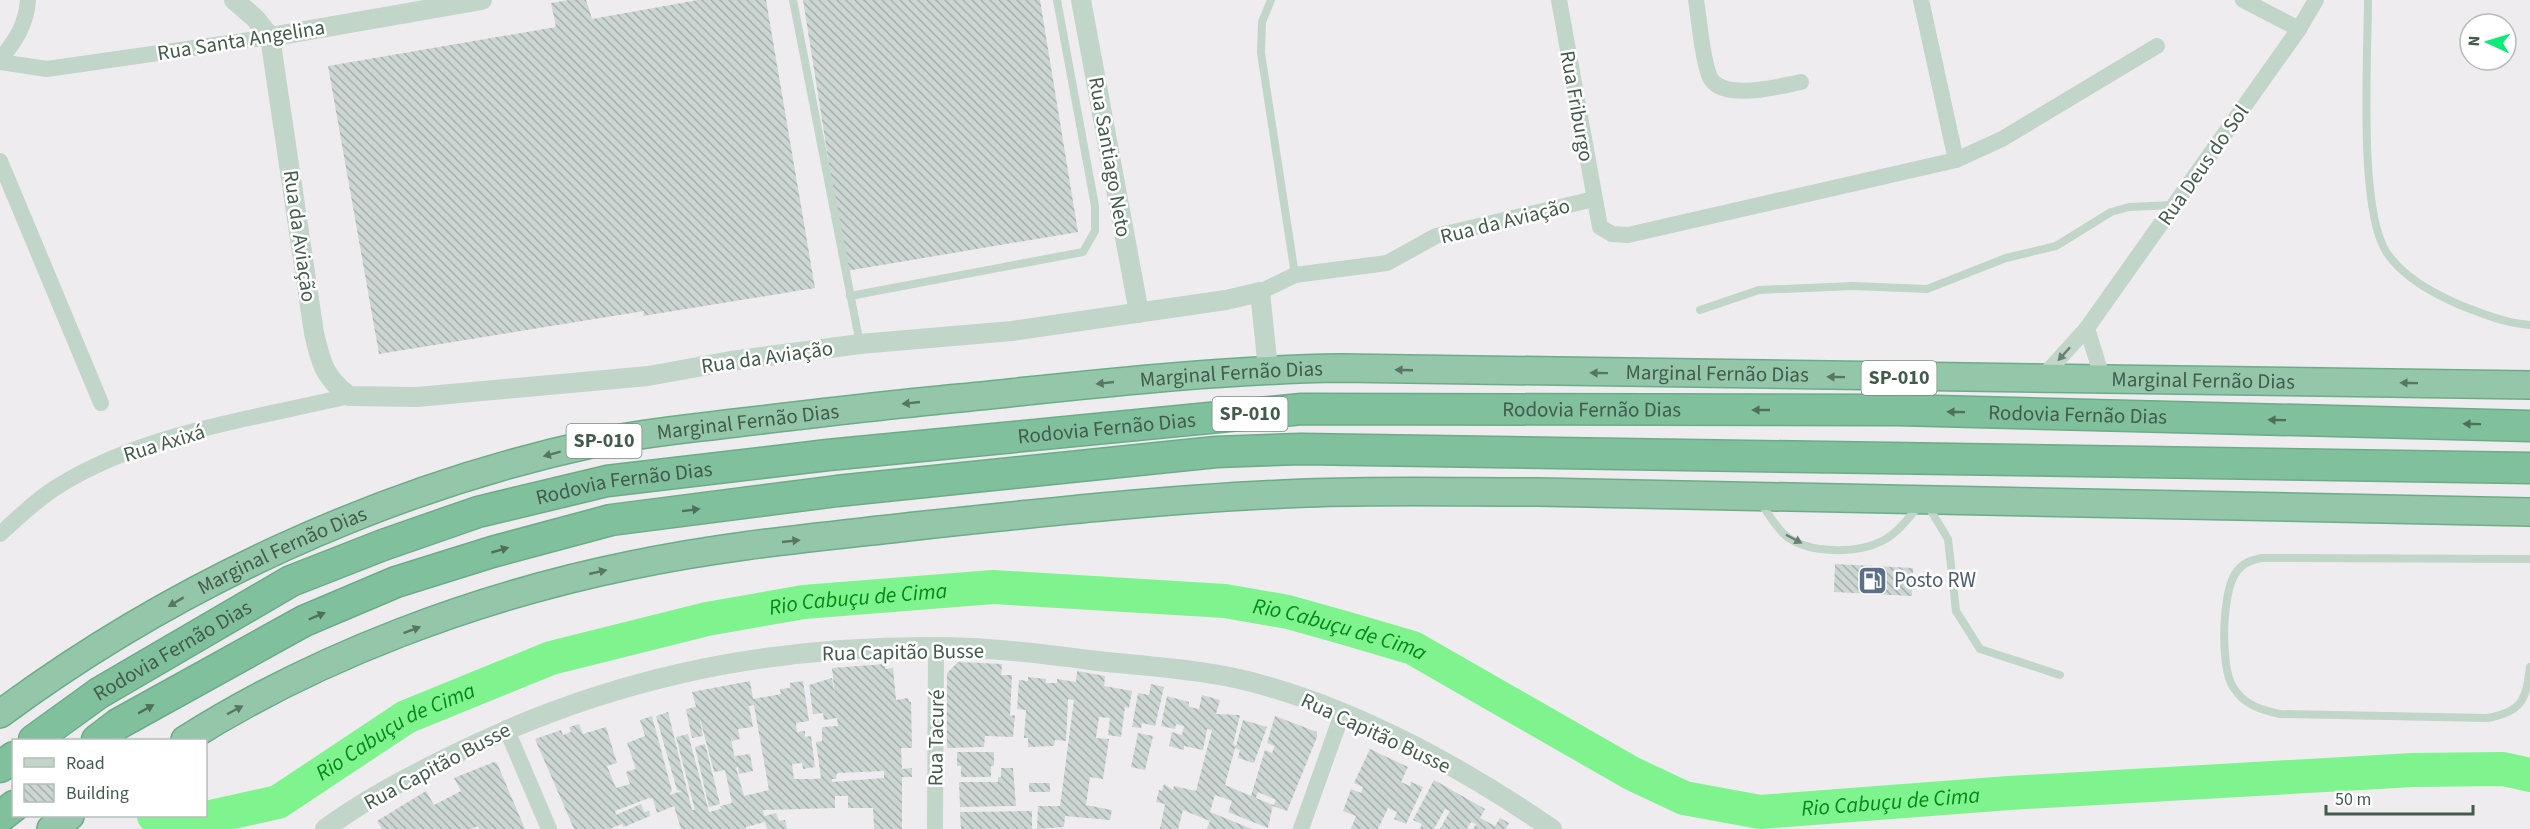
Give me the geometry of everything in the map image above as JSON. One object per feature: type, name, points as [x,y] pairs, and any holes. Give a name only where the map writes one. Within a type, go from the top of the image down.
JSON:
[{"type":"highway","name":"Marginal Fernão Dias","points":[[0,714],[42,683],[210,582],[356,515],[463,479],[574,448],[645,434],[854,408],[1268,369],[1341,368],[2040,380],[2530,385]]},
{"type":"highway","name":"Rodovia Fernão Dias","points":[[37,739],[99,693],[291,581],[383,545],[478,512],[607,481],[828,455],[1302,409],[1897,411],[2530,426]]},
{"type":"highway","name":"Rodovia Fernão Dias","points":[[99,739],[118,724],[304,621],[396,582],[492,552],[611,520],[837,491],[1216,452],[1300,449],[2530,468]]},
{"type":"highway","points":[[188,739],[236,710],[315,670],[415,628],[524,591],[695,553],[1007,516],[1252,496],[1395,492],[1756,496],[2530,512]]},
{"type":"highway","points":[[0,817],[12,808]]},
{"type":"highway","points":[[51,829],[69,817]]},
{"type":"street","points":[[0,61],[17,39],[26,19],[28,0]]},
{"type":"street","points":[[234,0],[255,18],[270,37]]},
{"type":"street","name":"Rua Santa Angelina","points":[[0,61],[47,69],[270,37],[482,0]]},
{"type":"street","name":"Rua Santiago Neto","points":[[1081,0],[1139,313]]},
{"type":"street","name":"Rua Friburgo","points":[[1559,0],[1595,205]]},
{"type":"street","points":[[1696,0],[1709,77],[1721,88],[1745,92],[1801,82]]},
{"type":"street","points":[[1921,0],[1956,160]]},
{"type":"street","points":[[2243,0],[2299,29]]},
{"type":"street","name":"Rua Deus do Sol","points":[[2040,380],[2087,328],[2299,29],[2316,0]]},
{"type":"street","name":"Rua da Aviação","points":[[270,37],[314,333],[322,367],[330,379],[349,396],[417,397],[637,377],[860,344],[1012,331],[1139,313],[1260,292],[1295,275],[1388,263],[1436,236],[1595,205]]},
{"type":"street","points":[[1595,205],[1600,226],[1612,234],[1628,235],[1956,160],[2002,139],[2157,46]]},
{"type":"street","points":[[0,161],[101,403]]},
{"type":"street","points":[[1260,292],[1268,369]]},
{"type":"street","points":[[2087,328],[2103,380]]},
{"type":"street","name":"Rua Axixá","points":[[0,534],[59,485],[88,469],[140,448],[349,396]]},
{"type":"street","name":"Rua Capitão Busse","points":[[325,829],[409,777],[506,728],[582,699],[716,665],[772,656],[936,647],[1032,653],[1230,678],[1265,685],[1342,714],[1409,744],[1525,810],[1552,829]]},
{"type":"street","name":"Rua Tacuré","points":[[935,829],[936,647]]},
{"type":"street","points":[[1301,829],[1342,714]]},
{"type":"street","points":[[506,728],[549,829]]},
{"type":"lane","points":[[793,0],[860,344]]},
{"type":"lane","points":[[850,296],[1083,252],[1095,231],[1095,206],[1057,0]]},
{"type":"lane","points":[[1270,0],[1262,22],[1261,53],[1295,275]]},
{"type":"lane","points":[[2368,0],[2368,163],[2376,230],[2386,252],[2405,274],[2445,298],[2494,318],[2530,325]]},
{"type":"lane","points":[[1700,310],[1759,290],[1852,286],[1927,289],[2006,258],[2056,246],[2111,212],[2129,207],[2175,205]]},
{"type":"lane","points":[[1756,496],[1783,534],[1795,542],[1836,549],[1866,547],[1883,541],[1896,531],[1925,500],[1948,540],[1956,611],[1980,649],[2061,675]]},
{"type":"lane","points":[[2530,559],[2262,558],[2248,561],[2236,573],[2225,605],[2227,670],[2232,686],[2242,699],[2260,710],[2280,714],[2487,718],[2506,715],[2520,706],[2527,689],[2530,667]]},
{"type":"building","points":[[586,0],[592,19],[698,0],[766,0],[815,288],[643,316],[644,311],[379,354],[328,66],[556,27],[551,3]]},
{"type":"building","points":[[803,0],[1040,0],[1078,232],[846,271]]},
{"type":"building","name":"Posto RW","points":[[1835,564],[1913,568],[1912,596],[1834,592]]},
{"type":"building","points":[[958,662],[1002,664],[1001,675],[1012,675],[1010,716],[1015,715],[1013,737],[985,736],[984,747],[947,748],[947,673]]},
{"type":"building","points":[[885,664],[885,669],[893,668],[896,700],[908,698],[911,702],[912,748],[901,748],[902,769],[912,768],[912,777],[902,777],[902,829],[874,829],[873,808],[848,808],[848,796],[835,796],[835,808],[763,810],[764,816],[776,813],[779,821],[785,820],[787,829],[767,829],[765,822],[746,827],[746,829],[681,829],[674,806],[657,813],[653,799],[649,798],[615,811],[616,815],[641,804],[644,812],[649,811],[650,816],[624,827],[622,824],[610,829],[574,829],[535,739],[561,730],[563,735],[571,732],[569,727],[579,724],[583,734],[606,727],[617,763],[607,766],[616,788],[630,784],[626,772],[636,769],[627,743],[645,736],[640,720],[652,716],[672,791],[669,795],[682,791],[677,790],[656,716],[668,712],[692,810],[695,810],[676,737],[688,734],[709,812],[732,803],[725,770],[714,772],[699,715],[703,736],[692,738],[686,709],[696,707],[692,692],[750,681],[753,699],[781,694],[780,689],[790,688],[790,683],[803,681],[809,721],[796,723],[797,732],[805,731],[805,737],[811,736],[815,767],[803,769],[802,763],[792,764],[794,779],[821,778],[816,742],[822,741],[822,727],[838,726],[837,718],[824,720],[823,713],[813,714],[809,685],[832,678],[835,697],[832,668]],"holes":[[[754,705],[769,790],[744,796],[736,768],[738,767],[739,774],[753,771],[750,754],[735,756],[736,764],[730,735],[732,741],[740,739],[738,729],[753,727],[749,706]],[[884,771],[884,778],[832,782],[832,779],[836,779],[837,773]]]},
{"type":"building","points":[[1077,671],[1105,676],[1104,686],[1132,691],[1129,708],[1125,707],[1121,737],[1108,735],[1110,718],[1099,717],[1096,738],[1109,739],[1103,779],[1090,777],[1086,805],[1112,810],[1110,820],[1065,816],[1064,827],[1037,829],[1038,806],[1060,806],[1074,700],[1068,699],[1066,741],[1055,740],[1054,746],[1028,747],[1028,738],[1024,738],[1026,710],[1017,709],[1019,680],[1028,681],[1028,677],[1046,679],[1046,683],[1057,683],[1057,679],[1076,682]]},
{"type":"building","points":[[1151,684],[1164,687],[1155,726],[1142,723],[1141,728],[1132,727],[1138,693],[1149,695]]},
{"type":"building","points":[[1202,695],[1220,700],[1216,714],[1240,715],[1233,745],[1236,746],[1243,720],[1267,727],[1254,763],[1238,758],[1240,750],[1235,748],[1225,785],[1251,796],[1265,750],[1272,753],[1275,746],[1267,743],[1275,716],[1317,732],[1287,811],[1273,806],[1276,800],[1258,792],[1256,798],[1273,805],[1268,828],[1228,812],[1232,801],[1215,795],[1210,812],[1252,829],[1207,829],[1210,821],[1183,810],[1178,829],[1160,829],[1165,804],[1156,802],[1159,790],[1162,791],[1164,784],[1173,790],[1174,786],[1196,791],[1212,730],[1207,729],[1203,750],[1184,746],[1184,750],[1169,746],[1172,732],[1182,735],[1184,726],[1176,724],[1175,729],[1161,726],[1167,696],[1189,702],[1189,707],[1199,709]]},
{"type":"building","points":[[1138,733],[1153,736],[1145,770],[1131,767]]},
{"type":"building","points":[[705,744],[720,804],[709,807],[695,747]]},
{"type":"building","points":[[1370,749],[1408,767],[1401,782],[1410,786],[1411,782],[1423,787],[1406,824],[1394,819],[1397,812],[1388,808],[1378,829],[1351,829],[1356,816],[1343,811],[1351,789],[1361,793],[1363,787],[1354,783]]},
{"type":"building","points":[[957,752],[994,752],[991,777],[961,777],[961,766],[957,766]]},
{"type":"building","points":[[494,762],[497,763],[525,829],[479,829],[478,826],[472,829],[382,829],[377,821],[426,791],[434,805],[461,791],[454,778]]},
{"type":"building","points":[[1001,768],[1013,768],[1016,806],[960,807],[959,782],[998,782],[998,777],[1001,777]]},
{"type":"building","points":[[1434,780],[1485,809],[1480,818],[1495,826],[1500,818],[1509,823],[1506,829],[1473,829],[1476,824],[1471,822],[1467,829],[1440,829],[1450,811],[1445,809],[1434,829],[1420,829],[1422,824],[1413,820]]},
{"type":"building","points":[[1029,783],[1050,783],[1050,792],[1029,792]]},
{"type":"building","points":[[1032,811],[1032,829],[961,829],[960,812]]},
{"type":"waterway","name":"Rio Cabuçu de Cima","points":[[162,817],[192,821],[278,802],[406,717],[551,658],[707,619],[804,602],[993,587],[1225,601],[1288,612],[1345,628],[1413,648],[1631,773],[1684,798],[1760,812],[2009,793],[2413,770],[2503,769],[2530,775]]},
{"type":"place","name":"Posto RW","points":[[1873,580]]}]
